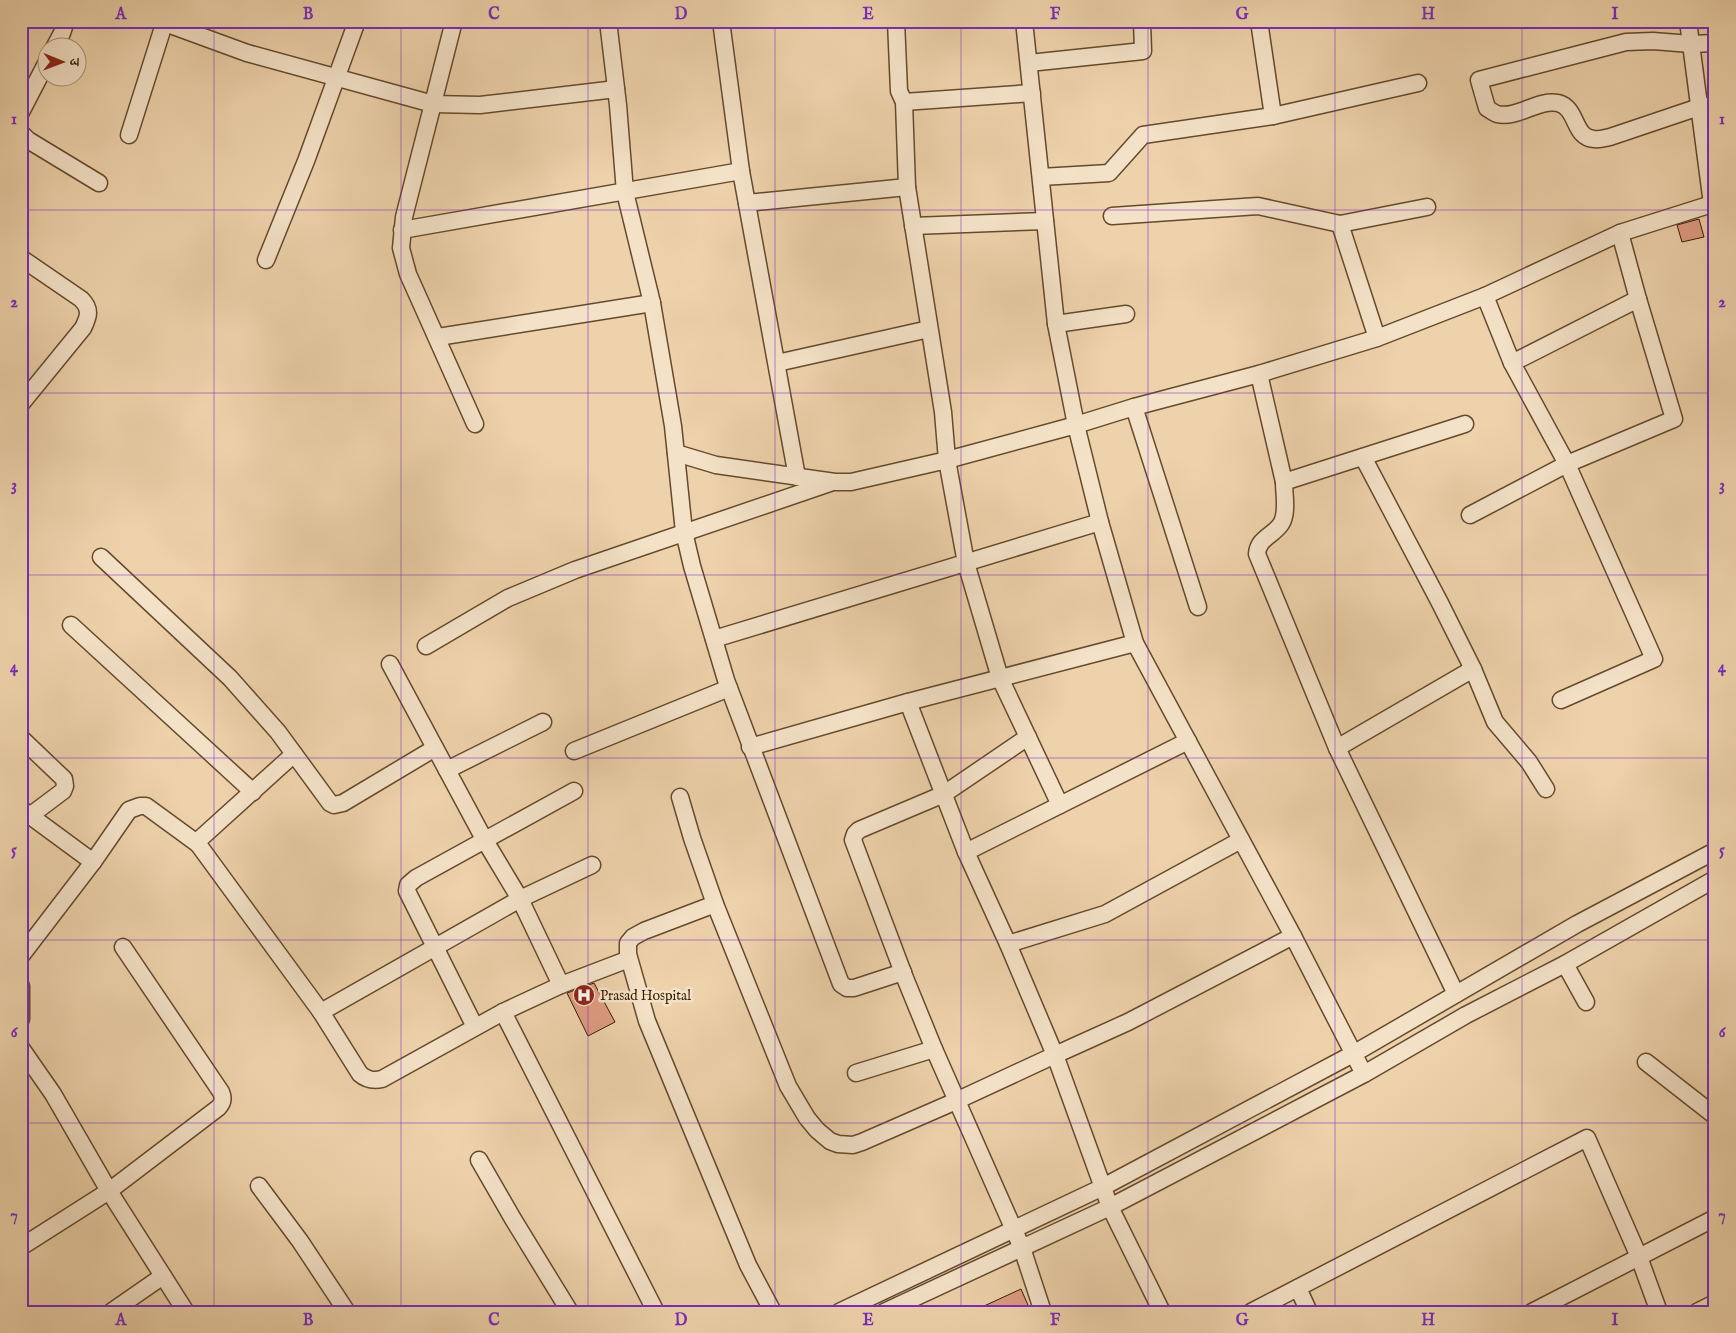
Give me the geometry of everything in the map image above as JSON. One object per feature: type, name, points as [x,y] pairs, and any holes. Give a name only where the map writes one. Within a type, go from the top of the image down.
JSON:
[{"type":"street","points":[[58,38],[66,21]]},
{"type":"street","points":[[266,260],[338,77],[357,21]]},
{"type":"street","points":[[454,21],[404,217],[401,248],[408,274],[438,337],[475,424]]},
{"type":"street","points":[[608,21],[625,192],[652,303],[676,453],[684,532],[692,566],[729,688],[841,984],[847,988],[856,988],[903,972]]},
{"type":"street","points":[[721,21],[741,171],[797,477]]},
{"type":"street","points":[[896,21],[899,91],[904,102],[907,187],[943,412],[947,460],[966,563],[1000,678],[1060,805]]},
{"type":"street","points":[[1024,21],[1056,324],[1076,425],[1100,522],[1135,644],[1293,936],[1364,1074]]},
{"type":"street","points":[[1029,63],[1143,52],[1142,21]]},
{"type":"street","points":[[1259,21],[1274,116]]},
{"type":"street","points":[[676,453],[694,460],[716,465],[835,482],[867,479],[947,460],[1259,374],[1377,338],[1485,296],[1620,233],[1713,203],[1707,106],[1691,44],[1688,21]]},
{"type":"street","points":[[129,135],[165,22],[247,53],[433,104],[480,105],[616,89]]},
{"type":"street","points":[[1707,106],[1595,140],[1586,137],[1578,129],[1570,109],[1558,104],[1546,103],[1514,113],[1498,114],[1487,108],[1479,80],[1626,42],[1715,43]]},
{"type":"street","points":[[21,112],[38,79]]},
{"type":"street","points":[[1041,177],[1109,173],[1143,135],[1274,116],[1418,83]]},
{"type":"street","points":[[904,102],[1032,92]]},
{"type":"street","points":[[21,133],[28,140],[99,183]]},
{"type":"street","points":[[402,230],[741,171]]},
{"type":"street","points":[[747,203],[907,187]]},
{"type":"street","points":[[1112,216],[1258,206],[1340,224],[1427,207]]},
{"type":"street","points":[[913,226],[1045,221]]},
{"type":"street","points":[[1340,224],[1377,338]]},
{"type":"street","points":[[1470,515],[1567,464],[1674,419],[1620,233]]},
{"type":"street","points":[[21,258],[87,304],[89,317],[83,328],[21,404]]},
{"type":"street","points":[[1485,296],[1512,363],[1567,464],[1654,659],[1560,700]]},
{"type":"street","points":[[1512,363],[1638,299]]},
{"type":"street","points":[[438,337],[652,303]]},
{"type":"street","points":[[1056,324],[1126,314]]},
{"type":"street","points":[[777,363],[929,329]]},
{"type":"street","points":[[1259,374],[1284,482],[1285,514],[1280,525],[1262,540],[1257,554],[1337,748],[1456,994]]},
{"type":"street","points":[[1134,407],[1198,607]]},
{"type":"street","points":[[1284,482],[1465,424]]},
{"type":"street","points":[[1363,457],[1473,669],[1495,722],[1529,762],[1546,789]]},
{"type":"street","points":[[426,646],[508,598],[575,570],[835,482]]},
{"type":"street","points":[[714,639],[1100,522]]},
{"type":"street","points":[[101,558],[230,678],[278,732],[332,805],[338,805],[435,748]]},
{"type":"street","points":[[72,625],[253,792]]},
{"type":"street","points":[[750,747],[908,702],[1135,644]]},
{"type":"street","points":[[390,664],[484,839],[520,899],[561,985]]},
{"type":"street","points":[[1337,748],[1473,669]]},
{"type":"street","points":[[574,751],[729,688]]},
{"type":"street","points":[[908,702],[966,852],[1008,944],[1055,1055],[1110,1207],[1162,1312]]},
{"type":"street","points":[[447,770],[543,722]]},
{"type":"street","points":[[1028,737],[944,794],[859,830],[853,840],[934,1049],[1022,1248],[1043,1312]]},
{"type":"street","points":[[21,738],[65,782],[63,791],[26,812],[93,862]]},
{"type":"street","points":[[966,852],[1188,741]]},
{"type":"street","points":[[198,844],[201,838],[294,754]]},
{"type":"street","points":[[475,1027],[407,892],[408,885],[416,878],[484,839],[574,791]]},
{"type":"street","points":[[680,797],[715,904],[788,1086],[807,1118],[823,1136],[838,1144],[852,1145],[862,1142],[956,1101],[1128,1022],[1293,936]]},
{"type":"street","points":[[21,956],[93,862],[129,810],[140,806],[153,811],[198,844],[321,1012],[364,1078],[371,1080],[382,1079],[503,1012],[561,985],[629,958]]},
{"type":"street","points":[[1008,944],[1105,914],[1241,840]]},
{"type":"street","points":[[839,1312],[1103,1187],[1353,1054],[1577,924],[1715,851]]},
{"type":"street","points":[[321,1012],[520,899],[592,865]]},
{"type":"street","points":[[884,1312],[1110,1207],[1364,1074],[1466,1015],[1565,964],[1715,879]]},
{"type":"street","points":[[715,904],[644,931],[633,937],[628,943],[627,948],[647,1021],[748,1265],[773,1312]]},
{"type":"street","points":[[21,1247],[109,1191],[222,1103],[221,1092],[123,947]]},
{"type":"street","points":[[1565,964],[1586,1002]]},
{"type":"street","points":[[21,986],[21,1020]]},
{"type":"street","points":[[503,1012],[656,1312]]},
{"type":"street","points":[[21,1048],[53,1094],[109,1191],[186,1312]]},
{"type":"street","points":[[856,1073],[934,1049]]},
{"type":"street","points":[[1646,1062],[1715,1116]]},
{"type":"street","points":[[1251,1312],[1587,1138],[1639,1257],[1659,1312]]},
{"type":"street","points":[[479,1160],[570,1312]]},
{"type":"street","points":[[259,1186],[300,1241],[347,1312]]},
{"type":"street","points":[[1532,1312],[1715,1218]]},
{"type":"street","points":[[110,1312],[163,1276]]},
{"type":"street","points":[[1298,1288],[1309,1312]]},
{"type":"street","points":[[1697,1312],[1715,1304]]},
{"type":"building","points":[[1699,219],[1704,237],[1682,242],[1677,225]]},
{"type":"building","points":[[594,983],[615,1022],[588,1036],[567,993]]},
{"type":"building","points":[[1021,1289],[1031,1312],[971,1312]]},
{"type":"place","name":"Prasad Hospital","points":[[584,995]]}]
